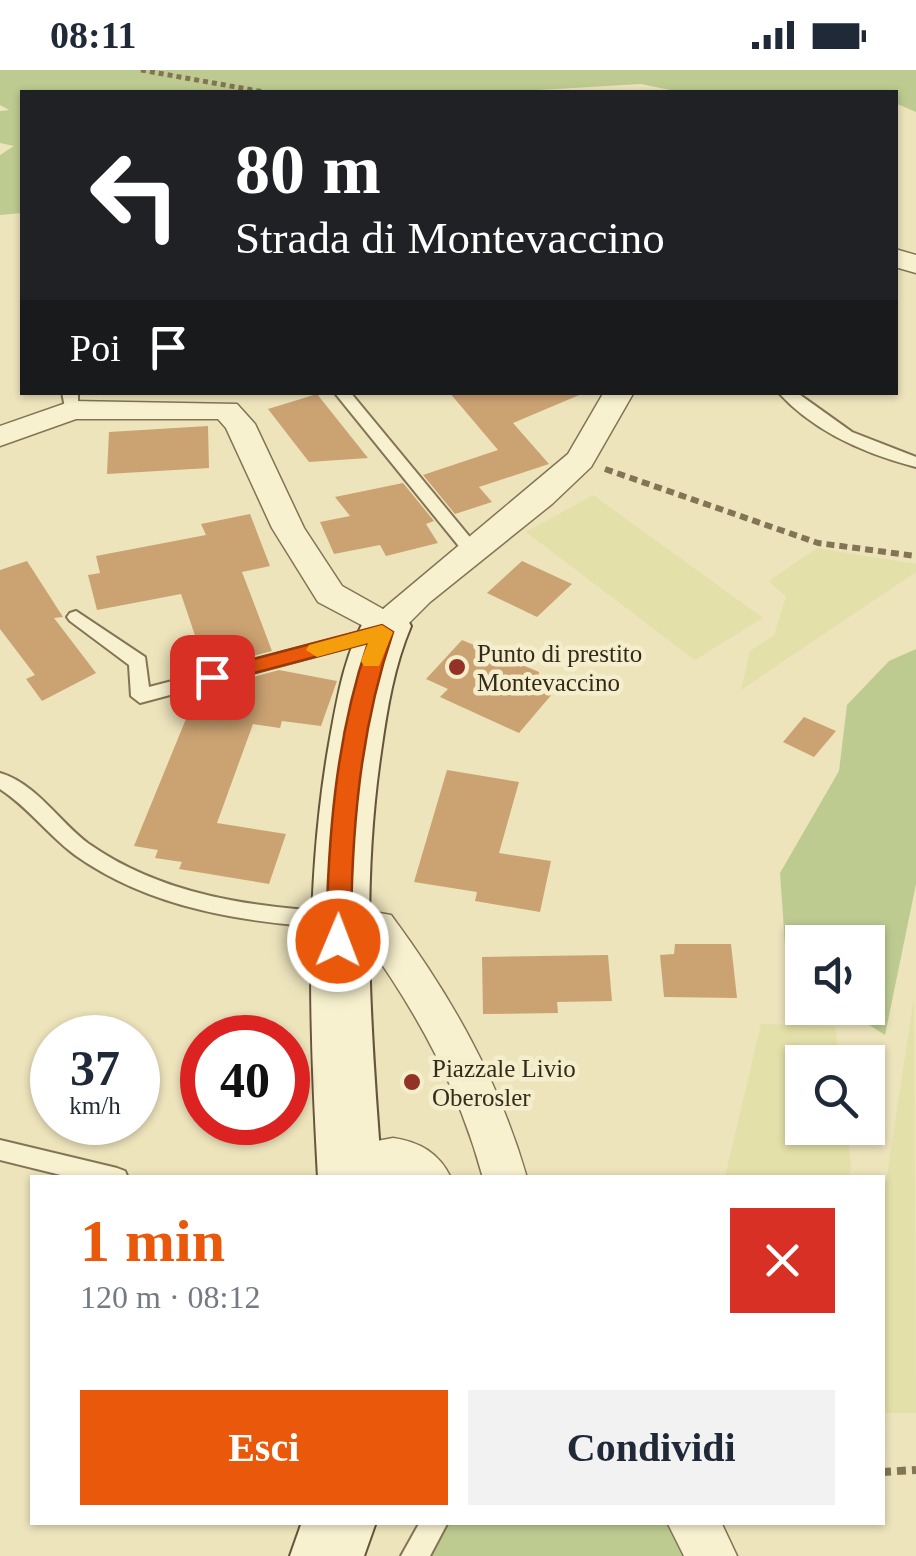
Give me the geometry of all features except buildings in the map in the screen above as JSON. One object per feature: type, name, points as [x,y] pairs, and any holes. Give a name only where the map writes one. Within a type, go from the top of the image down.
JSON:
[{"type":"street","points":[[427,1175],[421,1165],[404,1156],[350,1170],[339,856],[346,791],[368,673],[384,629],[580,460],[617,395]]},
{"type":"street","points":[[0,437],[71,401],[226,410],[240,424],[288,528],[330,594],[384,629]]},
{"type":"street","points":[[339,920],[376,926],[419,983],[476,1083],[504,1175]]},
{"type":"street","points":[[327,1556],[338,1525]]},
{"type":"street","points":[[694,1525],[712,1556]]},
{"type":"lane","points":[[344,395],[472,551]]},
{"type":"lane","points":[[789,395],[807,413],[887,454],[916,462]]},
{"type":"lane","points":[[76,618],[138,662],[140,696],[384,629]]},
{"type":"lane","points":[[0,780],[117,873],[199,904],[256,916],[339,920]]},
{"type":"lane","points":[[0,1150],[104,1175]]},
{"type":"lane","points":[[415,1556],[433,1525]]},
{"type":"path","points":[[141,70],[253,90]]},
{"type":"path","points":[[580,460],[818,544],[916,556]]},
{"type":"path","points":[[885,1472],[916,1470]]},
{"type":"shaded area","points":[[593,495],[763,618],[695,660],[526,532]]},
{"type":"shaded area","points":[[817,548],[916,564],[916,572],[741,690],[750,651],[774,635],[786,597],[769,581]]},
{"type":"shaded area","points":[[914,998],[916,1413],[885,1413],[885,1189]]},
{"type":"shaded area","points":[[761,1024],[835,1026],[837,1045],[785,1045],[785,1145],[849,1145],[849,1175],[725,1175]]},
{"type":"green space","points":[[0,70],[916,70],[916,112],[898,104],[898,90],[670,90],[641,84],[538,90],[20,90],[20,213],[0,215],[0,155],[14,146],[0,143],[0,111],[9,110],[0,105]]},
{"type":"green space","points":[[916,649],[916,884],[885,1035],[869,1025],[885,1025],[885,925],[785,925],[785,944],[780,873],[839,771],[847,705],[889,661]]},
{"type":"green space","points":[[447,1525],[668,1525],[685,1556],[429,1556]]},
{"type":"slow traffic","points":[[317,650],[382,632],[372,661]]},
{"type":"place","name":"Punto di prestito Montevaccino","points":[[457,667]]},
{"type":"place","name":"Piazzale Livio Oberosler","points":[[412,1082]]},
{"type":"route","points":[[212,677],[382,632],[368,673],[346,791],[339,856],[338,941]]}]
